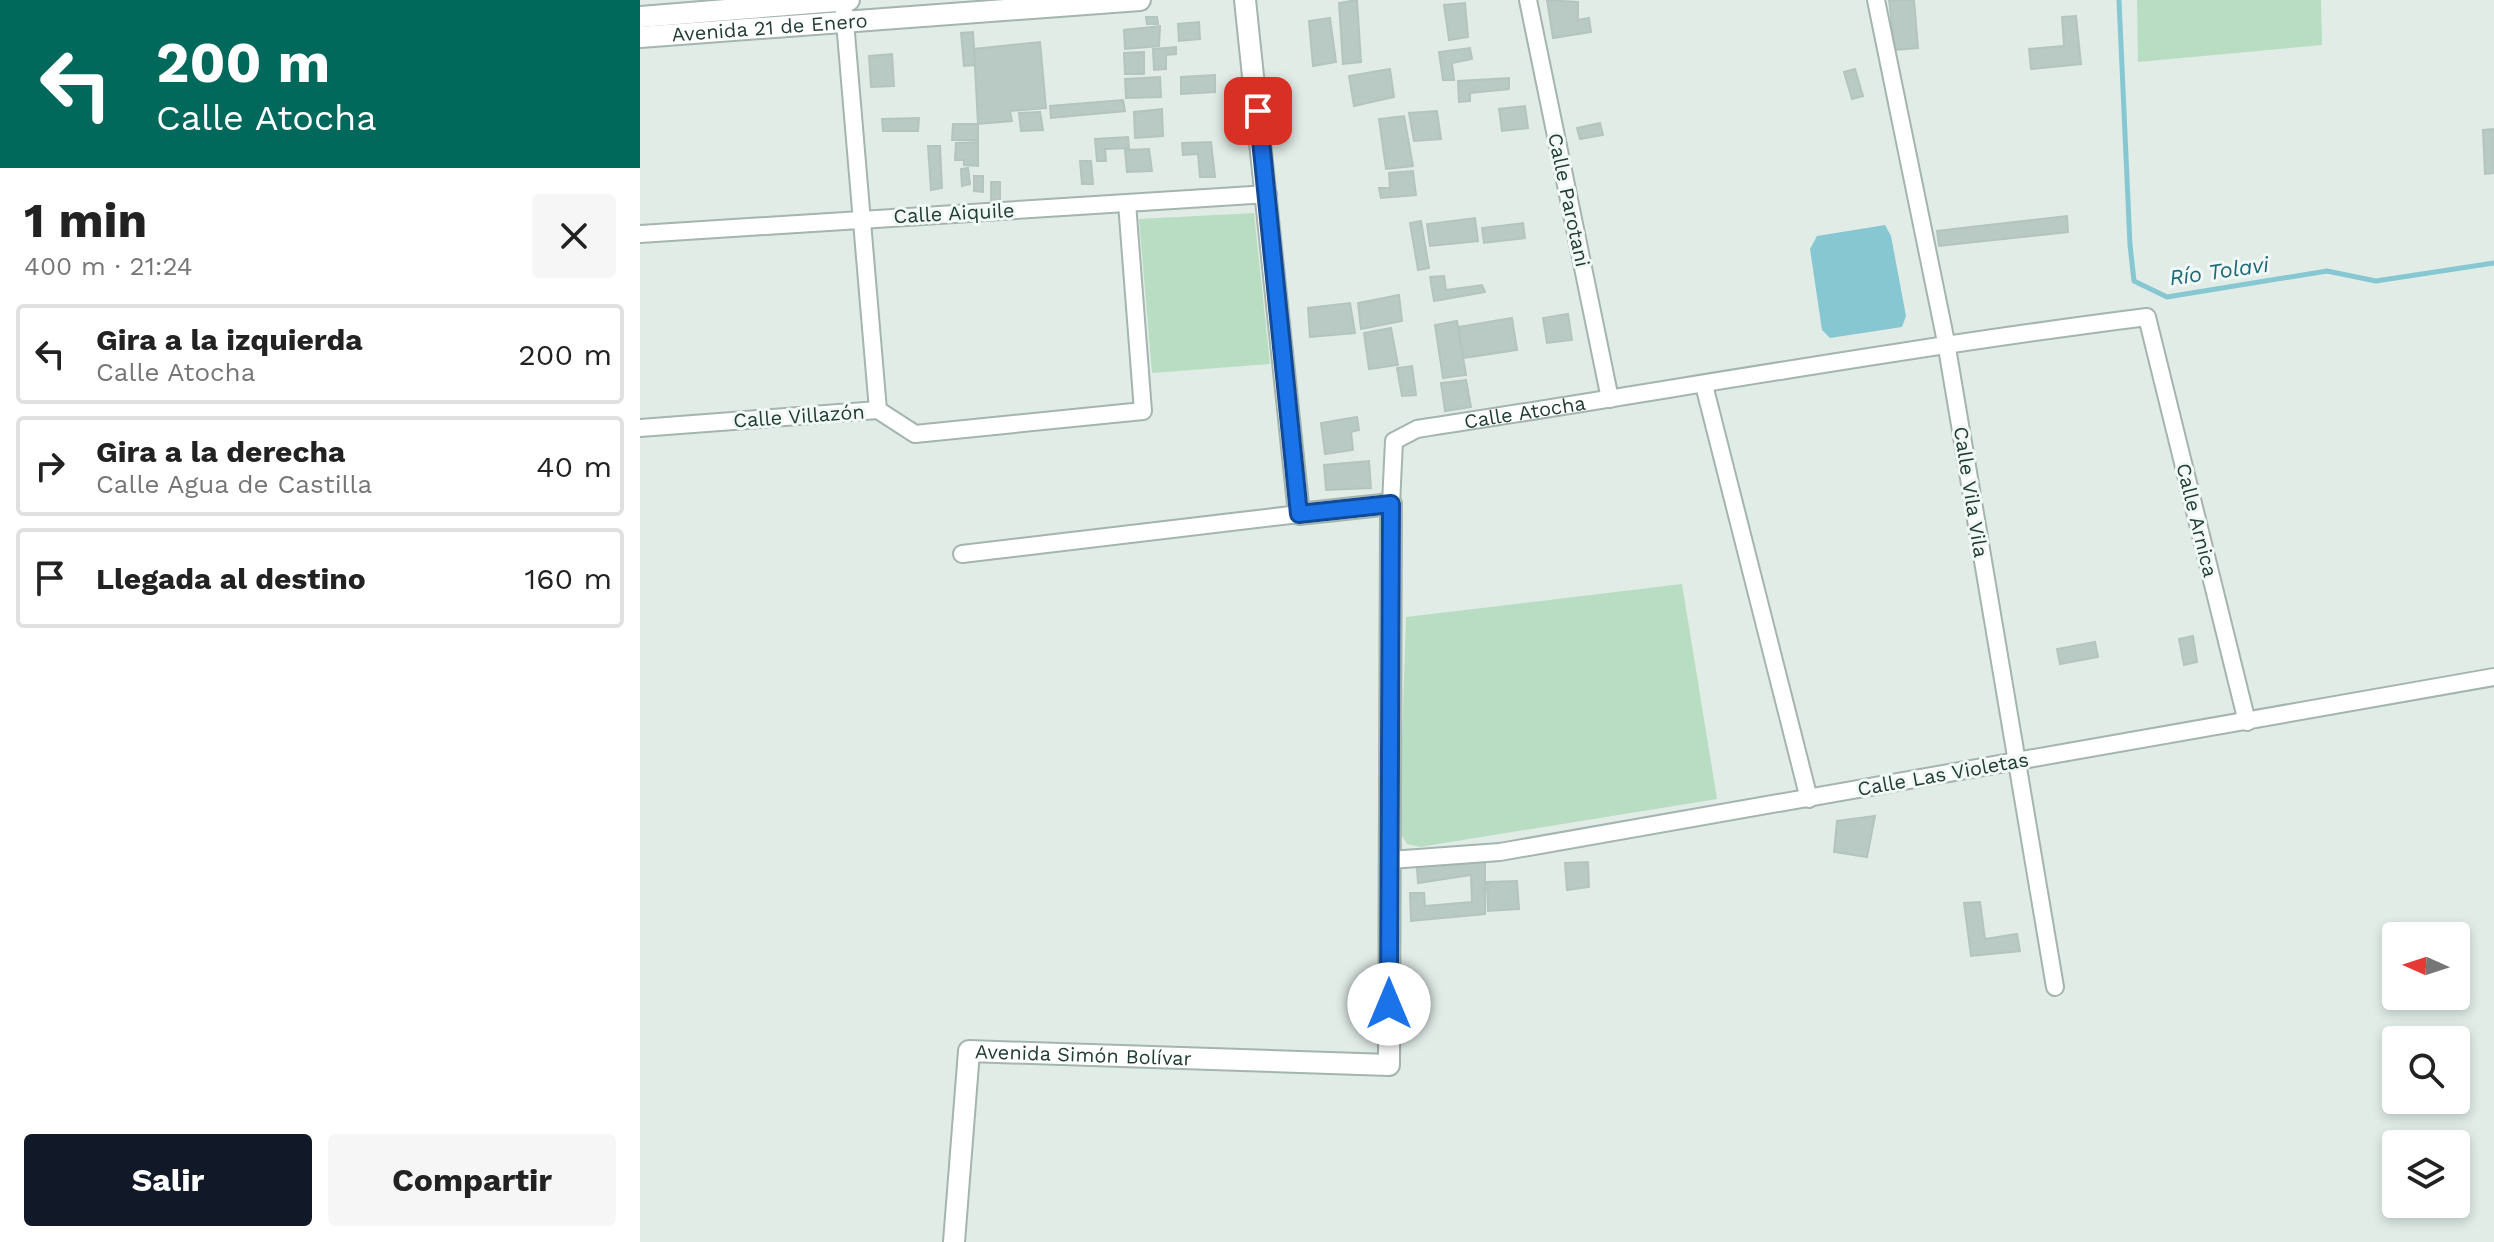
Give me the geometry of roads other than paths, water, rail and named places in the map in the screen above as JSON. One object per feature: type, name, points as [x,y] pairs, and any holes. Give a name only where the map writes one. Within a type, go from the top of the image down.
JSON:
[{"type":"street","name":"Avenida 21 de Enero","points":[[640,17],[845,0]]},
{"type":"street","points":[[845,0],[878,410]]},
{"type":"street","name":"Avenida 21 de Enero","points":[[640,37],[1140,0]]},
{"type":"street","points":[[1245,0],[1268,194],[1299,514]]},
{"type":"street","name":"Calle Parotani","points":[[1528,0],[1610,399]]},
{"type":"street","name":"Calle Vila Vila","points":[[1876,0],[1946,342],[2055,987]]},
{"type":"street","name":"Calle Aiquile","points":[[640,234],[1268,194]]},
{"type":"street","name":"Calle Villazón","points":[[640,428],[878,410],[915,434],[1143,411],[1127,203]]},
{"type":"street","name":"Calle Atocha","points":[[1391,504],[1394,441],[1417,429],[1704,385],[1946,342],[2147,317]]},
{"type":"street","name":"Calle Arnica","points":[[2147,317],[2247,722]]},
{"type":"street","points":[[1704,385],[1809,799]]},
{"type":"street","points":[[962,554],[1391,504],[1390,860]]},
{"type":"street","name":"Calle Las Violetas","points":[[1390,860],[1500,852],[2494,677]]},
{"type":"street","name":"Avenida Simón Bolívar","points":[[954,1242],[969,1051],[1389,1065],[1390,860]]},
{"type":"water","points":[[1885,225],[1891,236],[1906,316],[1902,327],[1830,338],[1822,330],[1810,249],[1817,236]]},
{"type":"waterway","name":"Río Tolavi","points":[[2119,0],[2134,281],[2167,297],[2327,271],[2376,281],[2494,263]]}]
